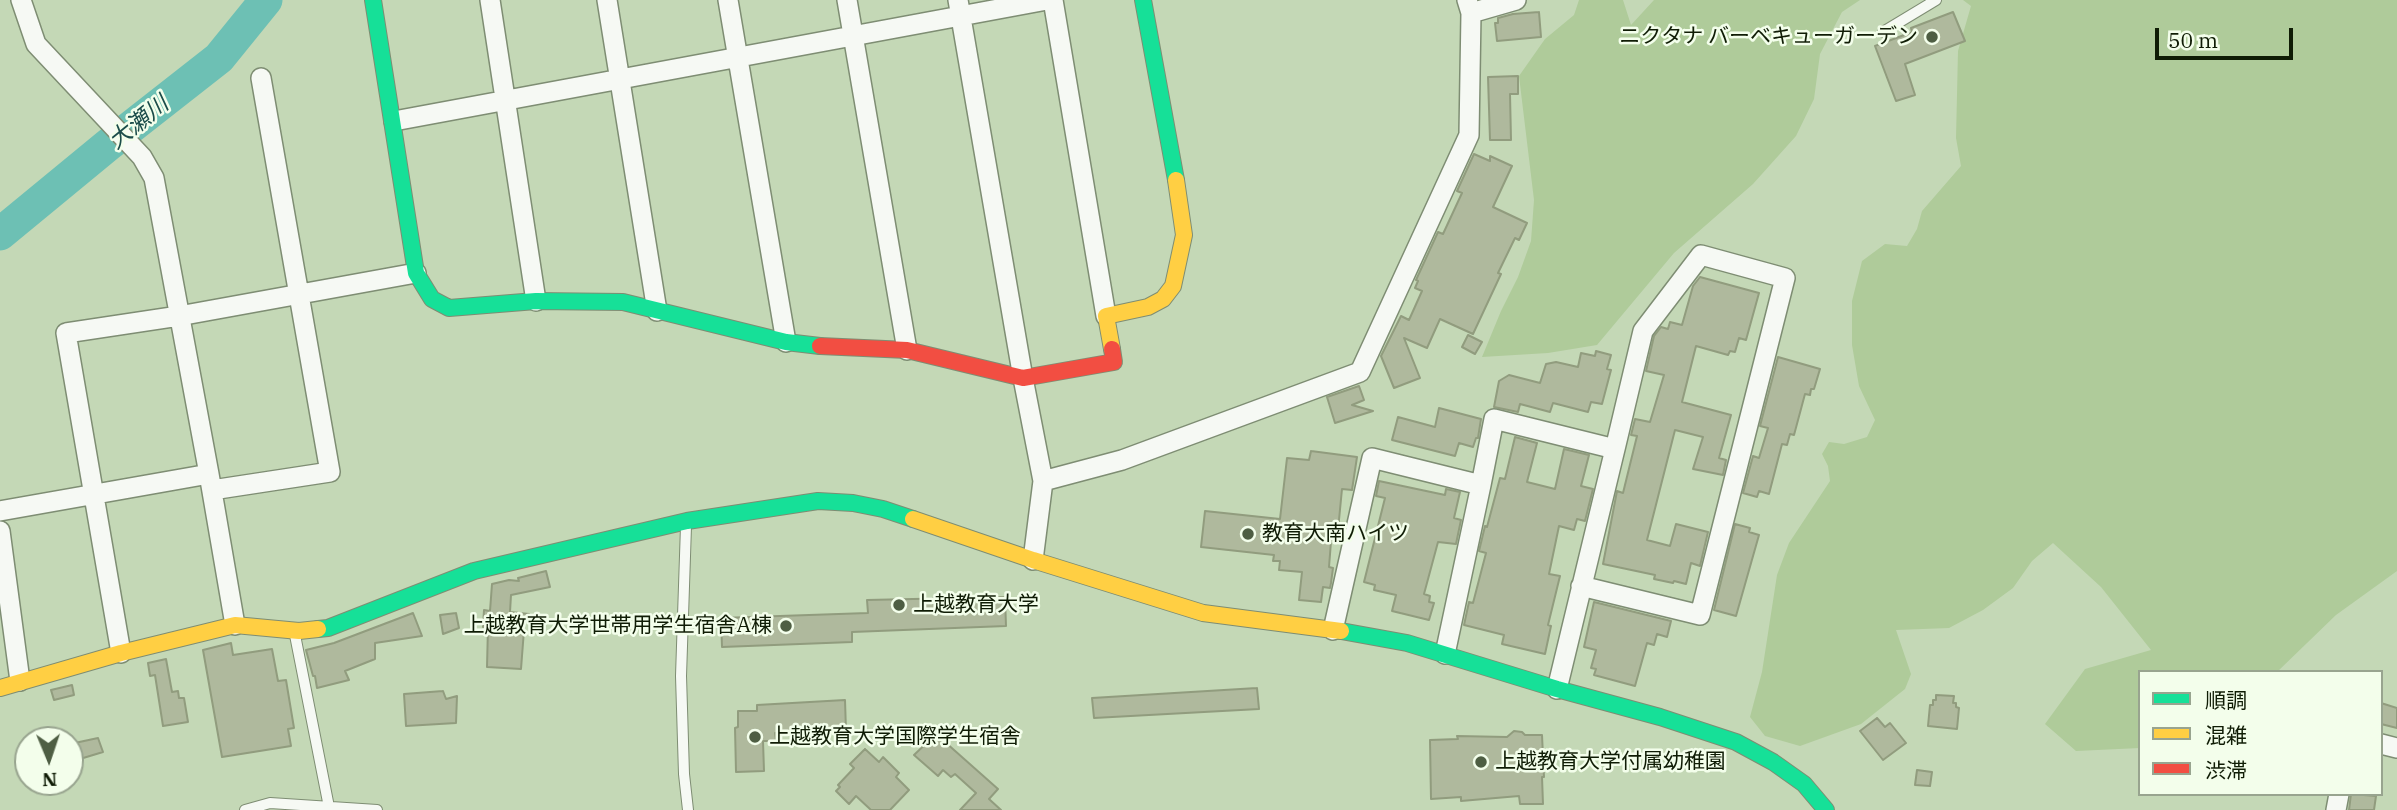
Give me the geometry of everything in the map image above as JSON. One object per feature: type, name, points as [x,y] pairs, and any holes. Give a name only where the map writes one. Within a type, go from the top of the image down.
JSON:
[{"type":"street","points":[[21,0],[36,44],[142,157],[154,178],[235,625]]},
{"type":"street","points":[[373,0],[416,273],[432,299],[449,309],[536,300],[623,302],[786,342],[828,347],[907,350],[1023,378],[1114,362],[1053,0]]},
{"type":"street","points":[[491,0],[536,300]]},
{"type":"street","points":[[607,0],[657,311]]},
{"type":"street","points":[[727,0],[786,342]]},
{"type":"street","points":[[847,0],[907,350]]},
{"type":"street","points":[[394,121],[853,36],[959,8],[1047,0]]},
{"type":"street","points":[[1106,316],[1148,307],[1163,299],[1173,286],[1184,235],[1143,0]]},
{"type":"street","points":[[1043,481],[1122,460],[1360,372],[1469,135],[1469,6],[1516,0]]},
{"type":"street","points":[[959,8],[1043,481],[1033,560]]},
{"type":"street","points":[[0,511],[94,495],[330,472],[261,78]]},
{"type":"street","points":[[1557,689],[1581,586],[1643,331],[1701,255],[1784,278],[1700,615],[1581,586]]},
{"type":"street","points":[[121,653],[66,333],[179,316],[416,273]]},
{"type":"street","points":[[1445,654],[1494,419],[1615,449]]},
{"type":"street","points":[[1333,630],[1372,458],[1481,485]]},
{"type":"street","points":[[0,688],[121,653],[235,625],[295,631],[328,628],[474,571],[687,522],[818,500],[883,509],[1033,560],[1203,613],[1395,640],[1660,717],[1736,743],[1773,762],[1804,784],[1826,810]]},
{"type":"street","points":[[0,531],[20,681]]},
{"type":"lane","points":[[1883,32],[1936,0]]},
{"type":"lane","points":[[687,522],[681,677],[684,774],[688,810]]},
{"type":"lane","points":[[295,631],[329,807]]},
{"type":"lane","points":[[245,810],[270,803],[377,810]]},
{"type":"green space","points":[[1579,0],[1623,0],[1631,25],[1654,0],[1860,0],[1842,12],[1820,54],[1814,99],[1796,136],[1753,184],[1674,253],[1597,345],[1548,353],[1482,357],[1531,241],[1534,200],[1519,76],[1545,39],[1574,15]]},
{"type":"green space","points":[[1963,0],[2397,0],[2397,571],[2336,615],[2279,670],[2138,670],[2138,748],[2076,751],[2045,724],[2085,669],[2151,650],[2101,587],[2053,543],[2032,561],[2013,588],[1983,610],[1949,628],[1896,630],[1911,674],[1905,689],[1861,724],[1800,746],[1765,736],[1750,717],[1762,672],[1777,575],[1789,543],[1830,481],[1828,466],[1822,454],[1829,442],[1844,444],[1867,437],[1875,420],[1859,386],[1852,345],[1852,301],[1862,261],[1885,244],[1907,246],[1917,229],[1922,211],[1961,166],[1956,138],[1958,51],[1971,6]]},
{"type":"building","points":[[1539,12],[1541,37],[1497,41],[1495,23],[1498,23],[1498,18]]},
{"type":"building","name":"ニクタナ バーベキューガーデン","points":[[1953,12],[1965,41],[1905,64],[1915,95],[1896,101],[1875,46],[1912,32],[1911,28]]},
{"type":"building","points":[[1518,76],[1518,94],[1510,94],[1511,140],[1490,140],[1488,77]]},
{"type":"building","points":[[1474,154],[1490,161],[1490,156],[1512,166],[1493,207],[1527,223],[1519,240],[1515,238],[1473,334],[1440,319],[1427,348],[1404,338],[1420,378],[1394,388],[1381,356],[1401,316],[1409,320],[1422,291],[1415,288],[1418,281],[1416,280],[1438,232],[1443,234],[1462,193],[1457,191]]},
{"type":"building","points":[[1700,277],[1759,293],[1746,340],[1739,338],[1735,352],[1730,351],[1728,355],[1696,346],[1682,402],[1731,415],[1719,458],[1726,460],[1723,475],[1693,469],[1703,437],[1675,430],[1647,540],[1670,546],[1676,524],[1708,532],[1700,566],[1691,563],[1686,584],[1654,579],[1655,575],[1603,564],[1617,491],[1623,493],[1637,436],[1631,435],[1635,419],[1650,422],[1664,375],[1646,371],[1654,336],[1661,327],[1668,329],[1670,322],[1682,325],[1693,286]]},
{"type":"building","points":[[1468,335],[1482,342],[1475,354],[1462,347]]},
{"type":"building","points":[[1596,351],[1611,355],[1607,369],[1611,370],[1602,404],[1591,402],[1588,412],[1553,403],[1550,412],[1520,404],[1518,412],[1494,407],[1499,381],[1509,375],[1540,383],[1546,364],[1556,362],[1578,367],[1581,353],[1595,356]]},
{"type":"building","points":[[1778,357],[1820,369],[1814,389],[1811,389],[1810,395],[1805,394],[1794,435],[1790,434],[1787,445],[1782,444],[1769,494],[1759,491],[1757,497],[1743,493],[1753,456],[1759,458],[1768,428],[1760,426]]},
{"type":"building","points":[[1359,386],[1364,400],[1352,405],[1373,411],[1335,423],[1327,397]]},
{"type":"building","points":[[1439,408],[1481,419],[1478,438],[1473,447],[1459,443],[1455,456],[1392,440],[1398,417],[1435,427]]},
{"type":"building","points":[[1515,437],[1537,443],[1527,482],[1555,489],[1564,449],[1589,455],[1581,486],[1593,489],[1585,521],[1577,519],[1574,530],[1559,526],[1549,574],[1560,576],[1548,625],[1551,626],[1545,654],[1502,644],[1504,635],[1464,625],[1469,602],[1473,603],[1486,553],[1479,551],[1485,526],[1487,527],[1500,478],[1505,479]]},
{"type":"building","points":[[1311,451],[1357,457],[1352,490],[1342,489],[1338,530],[1332,529],[1329,567],[1333,568],[1331,583],[1330,588],[1323,587],[1321,602],[1299,600],[1302,572],[1279,570],[1280,561],[1273,561],[1274,555],[1201,547],[1205,511],[1280,519],[1287,458],[1309,460]]},
{"type":"building","points":[[1379,481],[1445,495],[1446,489],[1460,492],[1454,518],[1461,520],[1456,544],[1438,542],[1424,594],[1430,596],[1429,602],[1434,603],[1429,620],[1392,611],[1396,595],[1374,590],[1375,585],[1364,582],[1385,498],[1376,496]]},
{"type":"building","points":[[1735,524],[1750,528],[1749,532],[1759,535],[1736,616],[1714,610]]},
{"type":"building","points":[[546,571],[550,587],[511,595],[510,612],[529,614],[529,620],[509,623],[509,628],[524,630],[521,669],[487,667],[488,626],[483,627],[484,610],[490,611],[492,584],[519,581],[518,578]]},
{"type":"building","points":[[1005,597],[1006,626],[852,632],[852,642],[722,647],[721,618],[868,613],[867,600]]},
{"type":"building","points":[[1594,602],[1671,621],[1667,637],[1657,634],[1654,645],[1647,643],[1635,686],[1594,675],[1596,669],[1591,668],[1596,650],[1584,647]]},
{"type":"building","points":[[413,613],[422,636],[375,643],[375,659],[345,671],[349,680],[317,688],[306,650],[334,643]]},
{"type":"building","points":[[456,613],[459,628],[443,634],[440,615]]},
{"type":"building","points":[[231,643],[233,655],[272,649],[278,681],[286,680],[294,728],[288,729],[291,746],[222,757],[203,650]]},
{"type":"building","points":[[166,659],[172,692],[178,691],[179,698],[184,698],[188,722],[163,726],[155,675],[150,676],[148,663]]},
{"type":"building","points":[[72,685],[74,695],[54,700],[51,690]]},
{"type":"building","points":[[1257,688],[1259,709],[1094,718],[1092,698]]},
{"type":"building","points":[[443,691],[446,699],[457,696],[456,723],[406,726],[404,694]]},
{"type":"building","points":[[1936,695],[1954,696],[1953,703],[1959,708],[1957,729],[1928,726],[1930,705],[1936,700]]},
{"type":"building","name":"上越教育大学国際学生宿舎","points":[[845,700],[846,731],[775,733],[776,741],[763,741],[764,771],[736,772],[735,728],[738,727],[738,711],[757,711],[757,705]]},
{"type":"building","points":[[2383,704],[2397,708],[2397,728],[2383,724]]},
{"type":"building","points":[[1877,718],[1885,727],[1890,723],[1906,743],[1883,760],[1860,731]]},
{"type":"building","points":[[1514,731],[1525,735],[1542,735],[1543,804],[1520,804],[1519,796],[1461,801],[1461,797],[1431,799],[1430,740],[1458,739],[1457,736],[1507,737]]},
{"type":"building","points":[[936,734],[998,789],[989,799],[1001,810],[960,810],[976,793],[955,774],[951,777],[943,770],[938,776],[914,755]]},
{"type":"building","points":[[98,738],[103,752],[84,758],[84,741]]},
{"type":"building","points":[[865,749],[879,762],[883,757],[899,773],[896,777],[909,790],[890,810],[871,810],[856,796],[849,804],[836,791],[840,787],[838,785],[854,768],[850,764]]},
{"type":"building","points":[[1917,770],[1932,772],[1930,786],[1915,785]]},
{"type":"building","points":[[2351,796],[2376,796],[2374,810],[2349,810]]},
{"type":"waterway","name":"大瀬川","points":[[0,234],[219,58],[266,0]]},
{"type":"traffic: fast","points":[[373,0],[416,273],[432,299],[449,308],[536,301],[623,302],[786,342],[820,346]]},
{"type":"traffic: fast","points":[[1143,0],[1176,180]]},
{"type":"traffic: fast","points":[[318,629],[328,628],[474,571],[687,521],[818,501],[853,503],[913,519]]},
{"type":"traffic: fast","points":[[1341,631],[1407,643],[1736,742],[1773,762],[1804,784],[1826,810]]},
{"type":"traffic: slow","points":[[1112,349],[1106,316],[1148,307],[1163,299],[1173,286],[1184,235],[1176,180]]},
{"type":"traffic: slow","points":[[913,519],[1203,613],[1341,631]]},
{"type":"traffic: slow","points":[[0,688],[121,653],[235,625],[299,631],[318,629]]},
{"type":"traffic: jam","points":[[820,346],[907,350],[1023,378],[1114,362],[1112,349]]},
{"type":"place","name":"ニクタナ バーベキューガーデン","points":[[1932,37]]},
{"type":"place","name":"教育大南ハイツ","points":[[1248,534]]},
{"type":"place","name":"上越教育大学","points":[[899,605]]},
{"type":"place","name":"上越教育大学世帯用学生宿舎A棟","points":[[786,626]]},
{"type":"place","name":"上越教育大学国際学生宿舎","points":[[755,737]]},
{"type":"place","name":"上越教育大学付属幼稚園","points":[[1481,762]]}]
